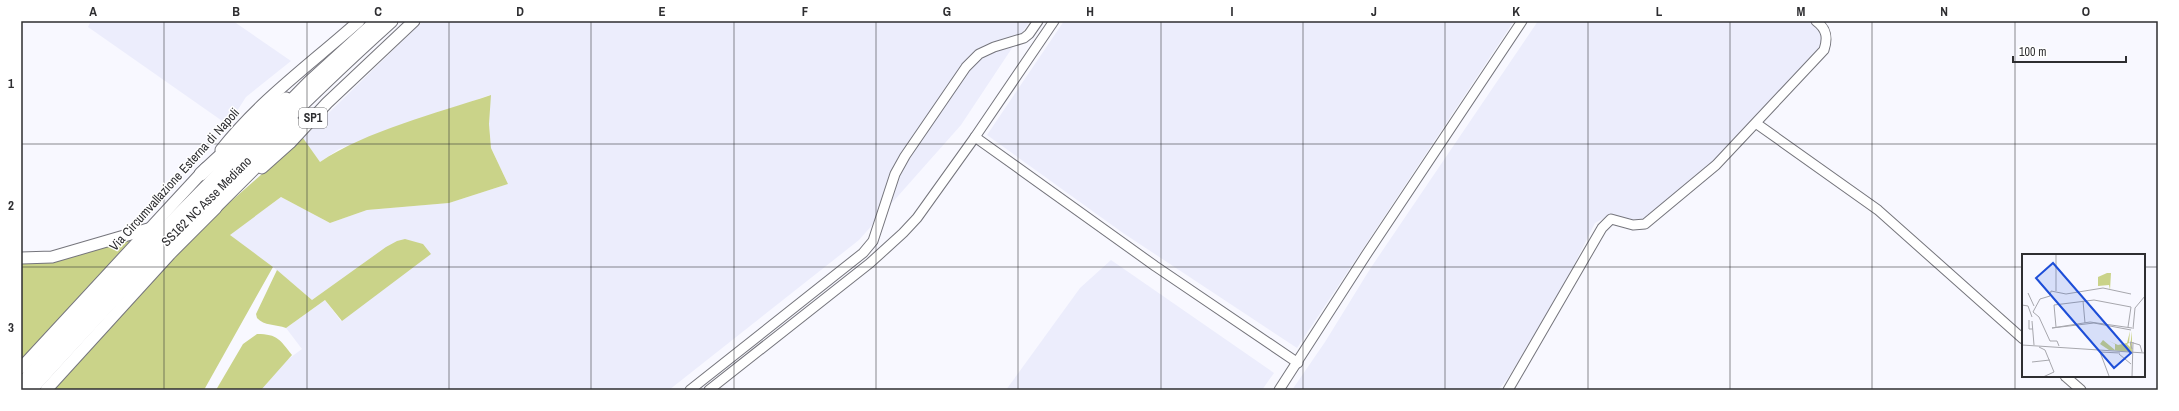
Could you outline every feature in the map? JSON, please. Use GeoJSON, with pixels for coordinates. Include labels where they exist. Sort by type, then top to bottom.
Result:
{"type":"FeatureCollection","features":[{"type":"Feature","properties":{"kind":"highway","name":"SS162 NC Asse Mediano"},"geometry":{"type":"LineString","coordinates":[[21,385],[143,251],[310,82],[377,21]]}},
{"type":"Feature","properties":{"kind":"highway","name":"SS162 NC Asse Mediano"},"geometry":{"type":"LineString","coordinates":[[30,390],[153,255],[362,47],[391,21]]}},
{"type":"Feature","properties":{"kind":"highway"},"geometry":{"type":"LineString","coordinates":[[210,212],[270,152],[362,47]]}},
{"type":"Feature","properties":{"kind":"highway"},"geometry":{"type":"LineString","coordinates":[[201,174],[269,111],[310,82]]}},
{"type":"Feature","properties":{"kind":"main road","name":"Via Circumvallazione Esterna di Napoli"},"geometry":{"type":"LineString","coordinates":[[21,368],[201,174],[238,128],[263,104],[359,21]]}},
{"type":"Feature","properties":{"kind":"main road","name":"SP1"},"geometry":{"type":"LineString","coordinates":[[46,390],[210,212],[290,143],[327,103],[414,21]]}},
{"type":"Feature","properties":{"kind":"main road"},"geometry":{"type":"LineString","coordinates":[[21,258],[52,257],[150,229]]}},
{"type":"Feature","properties":{"kind":"street"},"geometry":{"type":"LineString","coordinates":[[690,390],[863,253],[873,241],[895,174],[905,156],[966,67],[979,54],[994,47],[1024,38],[1030,34],[1038,21]]}},
{"type":"Feature","properties":{"kind":"street"},"geometry":{"type":"LineString","coordinates":[[709,390],[886,250],[917,218],[975,137],[1054,21]]}},
{"type":"Feature","properties":{"kind":"street"},"geometry":{"type":"LineString","coordinates":[[1279,390],[1298,363],[1366,255],[1522,21]]}},
{"type":"Feature","properties":{"kind":"street"},"geometry":{"type":"LineString","coordinates":[[1508,390],[1606,223],[1611,219],[1633,225],[1645,224],[1716,165],[1757,124],[1824,50],[1826,34],[1823,28],[1816,21]]}},
{"type":"Feature","properties":{"kind":"street"},"geometry":{"type":"LineString","coordinates":[[1757,124],[1878,210],[2022,338]]}},
{"type":"Feature","properties":{"kind":"street"},"geometry":{"type":"LineString","coordinates":[[975,137],[1155,266],[1298,363]]}},
{"type":"Feature","properties":{"kind":"street"},"geometry":{"type":"LineString","coordinates":[[2066,377],[2081,390]]}},
{"type":"Feature","properties":{"kind":"shaded area"},"geometry":{"type":"Polygon","coordinates":[[[91,21],[233,21],[291,61],[246,97],[228,125],[88,27],[91,21]]]}},
{"type":"Feature","properties":{"kind":"shaded area"},"geometry":{"type":"Polygon","coordinates":[[[423,21],[1030,21],[961,125],[859,240],[669,390],[261,390],[287,360],[302,349],[286,328],[325,300],[341,321],[397,241],[312,300],[273,267],[229,235],[281,197],[330,223],[367,210],[449,203],[508,184],[491,148],[489,124],[490,95],[339,149],[320,162],[295,149],[303,138],[423,21]]]}},
{"type":"Feature","properties":{"kind":"shaded area"},"geometry":{"type":"Polygon","coordinates":[[[1064,21],[1514,21],[1297,348],[1123,233],[987,135],[1064,21]]]}},
{"type":"Feature","properties":{"kind":"shaded area"},"geometry":{"type":"Polygon","coordinates":[[[1538,21],[1810,21],[1820,28],[1824,39],[1821,50],[1728,150],[1646,220],[1637,222],[1612,214],[1595,223],[1563,287],[1508,378],[1498,390],[1292,390],[1325,342],[1370,269],[1538,21]]]}},
{"type":"Feature","properties":{"kind":"shaded area"},"geometry":{"type":"Polygon","coordinates":[[[1111,260],[1274,373],[1262,390],[1006,390],[1080,288],[1111,260]]]}},
{"type":"Feature","properties":{"kind":"green space"},"geometry":{"type":"Polygon","coordinates":[[[491,95],[489,124],[491,148],[508,184],[449,203],[367,210],[330,223],[281,197],[230,235],[273,267],[204,390],[52,390],[204,225],[303,138],[320,162],[338,151],[380,132],[491,95]]]}},
{"type":"Feature","properties":{"kind":"green space"},"geometry":{"type":"Polygon","coordinates":[[[405,239],[423,244],[431,254],[342,321],[325,300],[286,328],[267,324],[257,318],[256,314],[277,270],[312,300],[386,247],[397,241],[405,239]]]}},
{"type":"Feature","properties":{"kind":"green space"},"geometry":{"type":"Polygon","coordinates":[[[130,240],[21,361],[21,262],[63,258],[130,240]]]}},
{"type":"Feature","properties":{"kind":"green space"},"geometry":{"type":"Polygon","coordinates":[[[257,334],[270,335],[278,339],[292,355],[261,390],[216,390],[243,344],[257,334]]]}}]}
